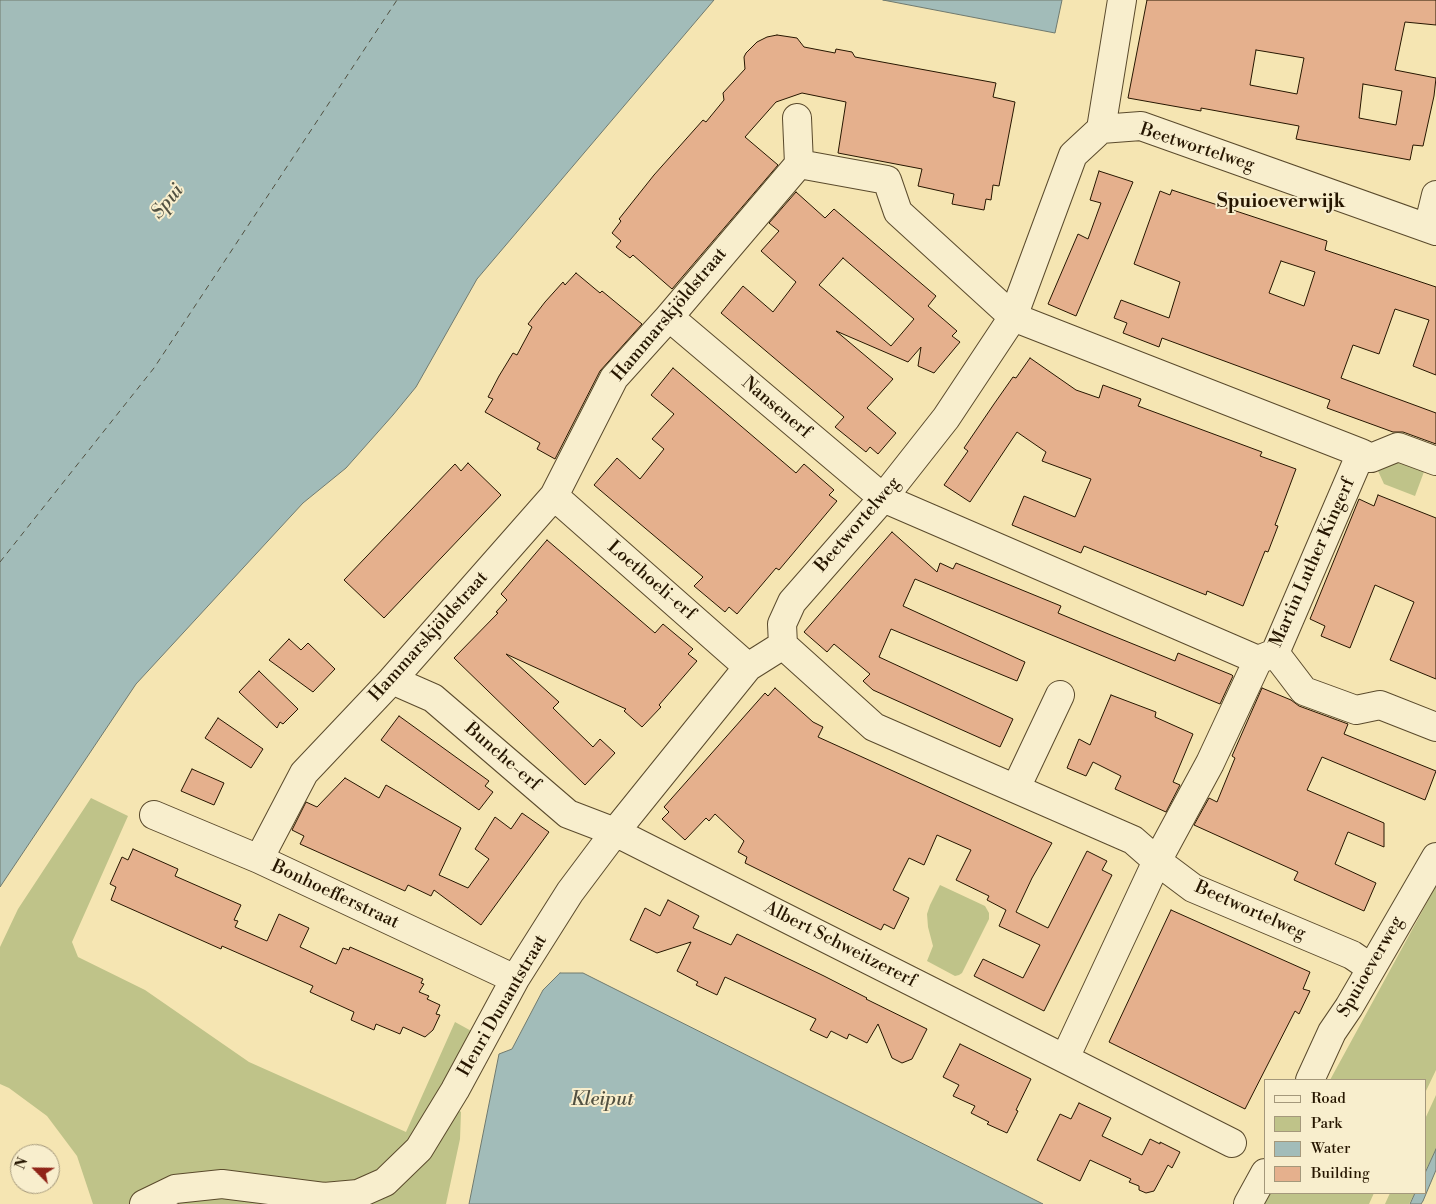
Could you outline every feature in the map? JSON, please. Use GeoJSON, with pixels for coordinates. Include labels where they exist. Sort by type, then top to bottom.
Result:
{"type":"FeatureCollection","features":[{"type":"Feature","properties":{"kind":"street"},"geometry":{"type":"LineString","coordinates":[[1101,129],[1122,0]]}},
{"type":"Feature","properties":{"kind":"street"},"geometry":{"type":"LineString","coordinates":[[797,118],[799,164],[887,180],[898,212],[1012,317],[1371,458],[1398,446],[1436,461]]}},
{"type":"Feature","properties":{"kind":"street","name":"Beetwortelweg"},"geometry":{"type":"LineString","coordinates":[[1370,968],[1352,955],[1193,888],[1157,862],[1133,840],[874,727],[783,645],[782,624],[792,602],[883,498],[946,418],[1012,317],[1073,155],[1101,129],[1141,126],[1432,229]]}},
{"type":"Feature","properties":{"kind":"street","name":"Hammarskjöldstraat"},"geometry":{"type":"LineString","coordinates":[[259,859],[304,773],[392,680],[554,496],[614,378],[669,317],[799,164]]}},
{"type":"Feature","properties":{"kind":"street"},"geometry":{"type":"LineString","coordinates":[[1432,229],[1436,195]]}},
{"type":"Feature","properties":{"kind":"street","name":"Nansenerf"},"geometry":{"type":"LineString","coordinates":[[669,317],[883,498]]}},
{"type":"Feature","properties":{"kind":"street","name":"Martin Luther Kingerf"},"geometry":{"type":"LineString","coordinates":[[883,498],[1267,657],[1361,454]]}},
{"type":"Feature","properties":{"kind":"street","name":"Loethoeli-erf"},"geometry":{"type":"LineString","coordinates":[[554,496],[748,667]]}},
{"type":"Feature","properties":{"kind":"street","name":"Henri Dunantstraat"},"geometry":{"type":"LineString","coordinates":[[144,1204],[175,1189],[222,1184],[324,1197],[358,1194],[385,1182],[419,1149],[455,1090],[515,979],[570,892],[614,832],[748,667],[783,645]]}},
{"type":"Feature","properties":{"kind":"street"},"geometry":{"type":"LineString","coordinates":[[1065,1058],[1157,862],[1267,657],[1304,691],[1356,710],[1380,704],[1436,727]]}},
{"type":"Feature","properties":{"kind":"street","name":"Bunche-erf"},"geometry":{"type":"LineString","coordinates":[[392,680],[433,698],[568,814],[614,832]]}},
{"type":"Feature","properties":{"kind":"street"},"geometry":{"type":"LineString","coordinates":[[1016,788],[1060,695]]}},
{"type":"Feature","properties":{"kind":"street","name":"Bonhoefferstraat"},"geometry":{"type":"LineString","coordinates":[[154,815],[259,859],[515,979]]}},
{"type":"Feature","properties":{"kind":"street","name":"Albert Schweitzererf"},"geometry":{"type":"LineString","coordinates":[[614,832],[1232,1143]]}},
{"type":"Feature","properties":{"kind":"street","name":"Spuioeverweg"},"geometry":{"type":"LineString","coordinates":[[1310,1079],[1332,1032],[1353,1000],[1436,857]]}},
{"type":"Feature","properties":{"kind":"street"},"geometry":{"type":"LineString","coordinates":[[1248,1204],[1264,1175]]}},
{"type":"Feature","properties":{"kind":"green space"},"geometry":{"type":"Polygon","coordinates":[[[1428,461],[1415,496],[1384,484],[1374,462],[1428,461]]]}},
{"type":"Feature","properties":{"kind":"green space"},"geometry":{"type":"Polygon","coordinates":[[[91,798],[128,816],[72,942],[78,957],[145,990],[249,1062],[406,1132],[455,1022],[475,1033],[431,1121],[375,1180],[132,1204],[93,1204],[77,1156],[47,1116],[9,1088],[0,1084],[0,947],[18,909],[91,798]]]}},
{"type":"Feature","properties":{"kind":"green space"},"geometry":{"type":"Polygon","coordinates":[[[940,885],[985,906],[989,913],[989,919],[962,973],[955,976],[927,961],[933,946],[927,914],[940,885]]]}},
{"type":"Feature","properties":{"kind":"green space"},"geometry":{"type":"Polygon","coordinates":[[[1436,886],[1436,1070],[1426,1091],[1426,1079],[1331,1079],[1436,886]]]}},
{"type":"Feature","properties":{"kind":"green space"},"geometry":{"type":"Polygon","coordinates":[[[1436,1095],[1436,1149],[1426,1170],[1426,1117],[1436,1095]]]}},
{"type":"Feature","properties":{"kind":"green space"},"geometry":{"type":"Polygon","coordinates":[[[457,1109],[461,1112],[460,1139],[446,1204],[159,1204],[199,1192],[355,1202],[457,1109]]]}},
{"type":"Feature","properties":{"kind":"green space"},"geometry":{"type":"Polygon","coordinates":[[[1268,1194],[1374,1194],[1369,1204],[1263,1204],[1268,1194]]]}},
{"type":"Feature","properties":{"kind":"green space"},"geometry":{"type":"Polygon","coordinates":[[[1390,1194],[1414,1194],[1409,1204],[1385,1204],[1390,1194]]]}},
{"type":"Feature","properties":{"kind":"water","name":"Spui"},"geometry":{"type":"Polygon","coordinates":[[[0,0],[714,0],[477,279],[416,387],[393,415],[346,468],[303,503],[136,684],[0,887],[0,0]]]}},
{"type":"Feature","properties":{"kind":"water"},"geometry":{"type":"Polygon","coordinates":[[[883,0],[1062,0],[1055,33],[883,0]]]}},
{"type":"Feature","properties":{"kind":"water","name":"Kleiput"},"geometry":{"type":"Polygon","coordinates":[[[560,973],[583,973],[1043,1204],[469,1204],[499,1054],[512,1049],[543,990],[560,973]]]}},
{"type":"Feature","properties":{"kind":"water"},"geometry":{"type":"Polygon","coordinates":[[[1436,1149],[1436,1170],[1426,1194],[1426,1171],[1436,1149]]]}},
{"type":"Feature","properties":{"kind":"water"},"geometry":{"type":"Polygon","coordinates":[[[1415,1194],[1426,1194],[1421,1204],[1410,1204],[1415,1194]]]}},
{"type":"Feature","properties":{"kind":"building"},"geometry":{"type":"Polygon","coordinates":[[[1147,0],[1436,0],[1436,25],[1405,22],[1395,70],[1436,78],[1423,146],[1413,145],[1410,160],[1296,139],[1299,126],[1201,108],[1201,111],[1128,98],[1147,0]],[[1256,50],[1250,85],[1297,94],[1304,58],[1256,50]],[[1363,84],[1359,118],[1396,125],[1402,91],[1363,84]]]}},
{"type":"Feature","properties":{"kind":"building"},"geometry":{"type":"Polygon","coordinates":[[[777,35],[797,38],[804,47],[835,53],[836,49],[852,52],[855,57],[996,83],[993,97],[1015,102],[999,186],[993,185],[991,200],[986,199],[984,210],[952,204],[954,194],[918,186],[922,169],[838,153],[846,102],[802,93],[776,102],[745,137],[778,165],[672,289],[633,255],[630,258],[616,247],[621,241],[612,233],[621,221],[619,219],[654,175],[703,120],[706,122],[724,100],[723,93],[745,69],[744,57],[746,53],[757,42],[777,35]]]}},
{"type":"Feature","properties":{"kind":"building"},"geometry":{"type":"Polygon","coordinates":[[[1099,171],[1133,182],[1076,316],[1048,304],[1078,234],[1088,239],[1101,203],[1090,200],[1099,171]]]}},
{"type":"Feature","properties":{"kind":"building"},"geometry":{"type":"Polygon","coordinates":[[[1172,190],[1327,241],[1325,250],[1436,287],[1436,375],[1413,366],[1429,320],[1395,309],[1379,354],[1353,345],[1341,378],[1436,413],[1436,444],[1403,432],[1393,432],[1327,408],[1330,400],[1162,338],[1159,347],[1123,333],[1127,323],[1114,318],[1121,300],[1169,318],[1180,282],[1134,264],[1160,191],[1170,195],[1172,190]],[[1281,261],[1269,293],[1304,306],[1315,272],[1281,261]]]}},
{"type":"Feature","properties":{"kind":"building"},"geometry":{"type":"Polygon","coordinates":[[[796,192],[825,218],[834,209],[936,296],[928,306],[957,331],[952,336],[960,342],[934,373],[918,366],[921,347],[908,362],[836,331],[893,379],[867,408],[896,433],[878,454],[870,447],[866,452],[835,427],[844,417],[721,313],[743,286],[773,312],[796,282],[761,251],[779,231],[769,223],[796,192]],[[843,258],[819,285],[891,346],[914,319],[843,258]]]}},
{"type":"Feature","properties":{"kind":"building"},"geometry":{"type":"Polygon","coordinates":[[[576,273],[600,293],[602,291],[642,324],[600,371],[555,459],[537,449],[540,443],[485,412],[493,399],[488,397],[499,376],[513,353],[517,355],[532,327],[528,324],[563,282],[565,285],[576,273]]]}},
{"type":"Feature","properties":{"kind":"building"},"geometry":{"type":"Polygon","coordinates":[[[1030,358],[1076,390],[1099,398],[1103,385],[1141,399],[1138,406],[1262,452],[1260,456],[1296,469],[1275,525],[1278,526],[1268,552],[1265,551],[1243,606],[1207,591],[1206,595],[1084,546],[1081,553],[1012,525],[1024,496],[1075,517],[1091,479],[1042,461],[1046,452],[1017,432],[970,502],[944,485],[968,451],[964,448],[1013,377],[1016,378],[1030,358]]]}},
{"type":"Feature","properties":{"kind":"building"},"geometry":{"type":"Polygon","coordinates":[[[673,368],[796,473],[804,464],[834,490],[829,495],[837,501],[779,570],[776,568],[737,614],[729,607],[725,612],[694,586],[703,577],[594,485],[617,458],[640,479],[664,449],[652,439],[674,414],[651,395],[673,368]]]}},
{"type":"Feature","properties":{"kind":"building"},"geometry":{"type":"Polygon","coordinates":[[[468,463],[501,495],[384,618],[344,580],[455,464],[461,471],[468,463]]]}},
{"type":"Feature","properties":{"kind":"building"},"geometry":{"type":"Polygon","coordinates":[[[1378,495],[1436,518],[1436,679],[1390,660],[1414,602],[1375,585],[1350,648],[1321,636],[1325,626],[1310,619],[1359,499],[1374,506],[1378,495]]]}},
{"type":"Feature","properties":{"kind":"building"},"geometry":{"type":"Polygon","coordinates":[[[892,532],[937,572],[940,563],[953,569],[956,563],[1061,606],[1058,613],[1175,661],[1178,653],[1232,675],[1220,704],[915,579],[903,606],[1025,662],[1017,681],[891,629],[879,657],[1013,719],[1000,747],[873,690],[863,681],[870,674],[834,644],[827,652],[804,632],[892,532]]]}},
{"type":"Feature","properties":{"kind":"building"},"geometry":{"type":"Polygon","coordinates":[[[547,540],[655,633],[663,624],[693,649],[688,654],[697,661],[659,705],[661,707],[642,727],[624,711],[626,709],[506,654],[559,702],[553,708],[593,747],[600,739],[615,753],[585,785],[454,658],[498,613],[496,612],[507,600],[501,594],[547,540]]]}},
{"type":"Feature","properties":{"kind":"building"},"geometry":{"type":"Polygon","coordinates":[[[289,639],[301,650],[308,643],[335,669],[313,692],[269,660],[289,639]]]}},
{"type":"Feature","properties":{"kind":"building"},"geometry":{"type":"Polygon","coordinates":[[[259,671],[298,709],[283,724],[280,722],[277,728],[239,692],[259,671]]]}},
{"type":"Feature","properties":{"kind":"building"},"geometry":{"type":"Polygon","coordinates":[[[775,688],[813,722],[823,727],[818,737],[1052,843],[1032,878],[1016,912],[1048,928],[1087,851],[1107,861],[1102,870],[1112,875],[1044,1011],[974,976],[983,959],[1023,978],[1040,945],[999,926],[1006,910],[987,900],[989,896],[956,880],[971,850],[937,835],[924,865],[909,858],[893,890],[909,898],[894,929],[884,924],[881,930],[745,863],[747,857],[738,852],[744,841],[715,814],[709,821],[706,818],[685,840],[662,819],[669,812],[664,807],[765,693],[768,696],[775,688]]]}},
{"type":"Feature","properties":{"kind":"building"},"geometry":{"type":"Polygon","coordinates":[[[1262,688],[1291,700],[1299,706],[1348,724],[1344,734],[1436,771],[1425,800],[1322,757],[1307,790],[1384,823],[1384,847],[1348,832],[1335,864],[1376,883],[1364,911],[1294,880],[1298,872],[1194,825],[1209,798],[1217,802],[1235,758],[1232,756],[1262,688]]]}},
{"type":"Feature","properties":{"kind":"building"},"geometry":{"type":"Polygon","coordinates":[[[1111,695],[1156,712],[1155,717],[1193,734],[1173,782],[1180,785],[1166,812],[1115,789],[1121,776],[1093,762],[1086,776],[1067,768],[1079,739],[1090,745],[1111,695]]]}},
{"type":"Feature","properties":{"kind":"building"},"geometry":{"type":"Polygon","coordinates":[[[399,716],[489,781],[485,786],[493,792],[479,810],[381,740],[399,716]]]}},
{"type":"Feature","properties":{"kind":"building"},"geometry":{"type":"Polygon","coordinates":[[[218,718],[263,749],[251,768],[205,738],[218,718]]]}},
{"type":"Feature","properties":{"kind":"building"},"geometry":{"type":"Polygon","coordinates":[[[192,769],[224,783],[214,805],[181,791],[192,769]]]}},
{"type":"Feature","properties":{"kind":"building"},"geometry":{"type":"Polygon","coordinates":[[[345,778],[379,798],[386,785],[461,828],[439,875],[468,888],[489,859],[475,849],[495,817],[511,829],[522,813],[549,832],[481,925],[434,890],[431,896],[408,885],[405,891],[300,844],[304,836],[292,830],[306,802],[317,807],[345,778]]]}},
{"type":"Feature","properties":{"kind":"building"},"geometry":{"type":"Polygon","coordinates":[[[133,849],[178,869],[175,876],[241,905],[234,920],[238,921],[235,927],[267,941],[279,914],[309,928],[300,947],[336,964],[343,948],[349,950],[350,947],[423,979],[421,983],[424,984],[419,992],[429,996],[427,999],[440,1005],[436,1014],[440,1015],[433,1030],[425,1037],[403,1027],[400,1034],[376,1024],[374,1030],[351,1020],[354,1012],[310,992],[313,986],[222,946],[221,949],[111,900],[116,887],[110,884],[122,857],[128,860],[133,849]]]}},
{"type":"Feature","properties":{"kind":"building"},"geometry":{"type":"Polygon","coordinates":[[[668,900],[699,916],[693,928],[731,945],[737,934],[927,1029],[912,1059],[902,1063],[892,1058],[878,1024],[867,1043],[849,1034],[847,1039],[831,1031],[827,1038],[810,1030],[816,1019],[725,977],[717,995],[696,985],[698,982],[677,971],[691,942],[657,953],[630,940],[645,908],[660,916],[668,900]]]}},
{"type":"Feature","properties":{"kind":"building"},"geometry":{"type":"Polygon","coordinates":[[[1171,910],[1310,972],[1303,989],[1310,991],[1299,1014],[1295,1011],[1245,1109],[1109,1042],[1171,910]]]}},
{"type":"Feature","properties":{"kind":"building"},"geometry":{"type":"Polygon","coordinates":[[[960,1044],[1031,1079],[1007,1133],[987,1124],[989,1122],[971,1113],[975,1106],[953,1096],[959,1085],[943,1077],[960,1044]]]}},
{"type":"Feature","properties":{"kind":"building"},"geometry":{"type":"Polygon","coordinates":[[[1079,1103],[1111,1118],[1102,1136],[1142,1155],[1150,1139],[1180,1152],[1172,1168],[1168,1165],[1154,1191],[1146,1193],[1139,1190],[1139,1186],[1129,1182],[1131,1179],[1090,1160],[1080,1181],[1037,1160],[1060,1114],[1071,1119],[1079,1103]]]}},
{"type":"Feature","properties":{"kind":"ferry route"},"geometry":{"type":"LineString","coordinates":[[0,562],[154,368],[397,0]]}},
{"type":"Feature","properties":{"kind":"district","name":"Spuioeverwijk"},"geometry":{"type":"Point","coordinates":[1281,202]}}]}
